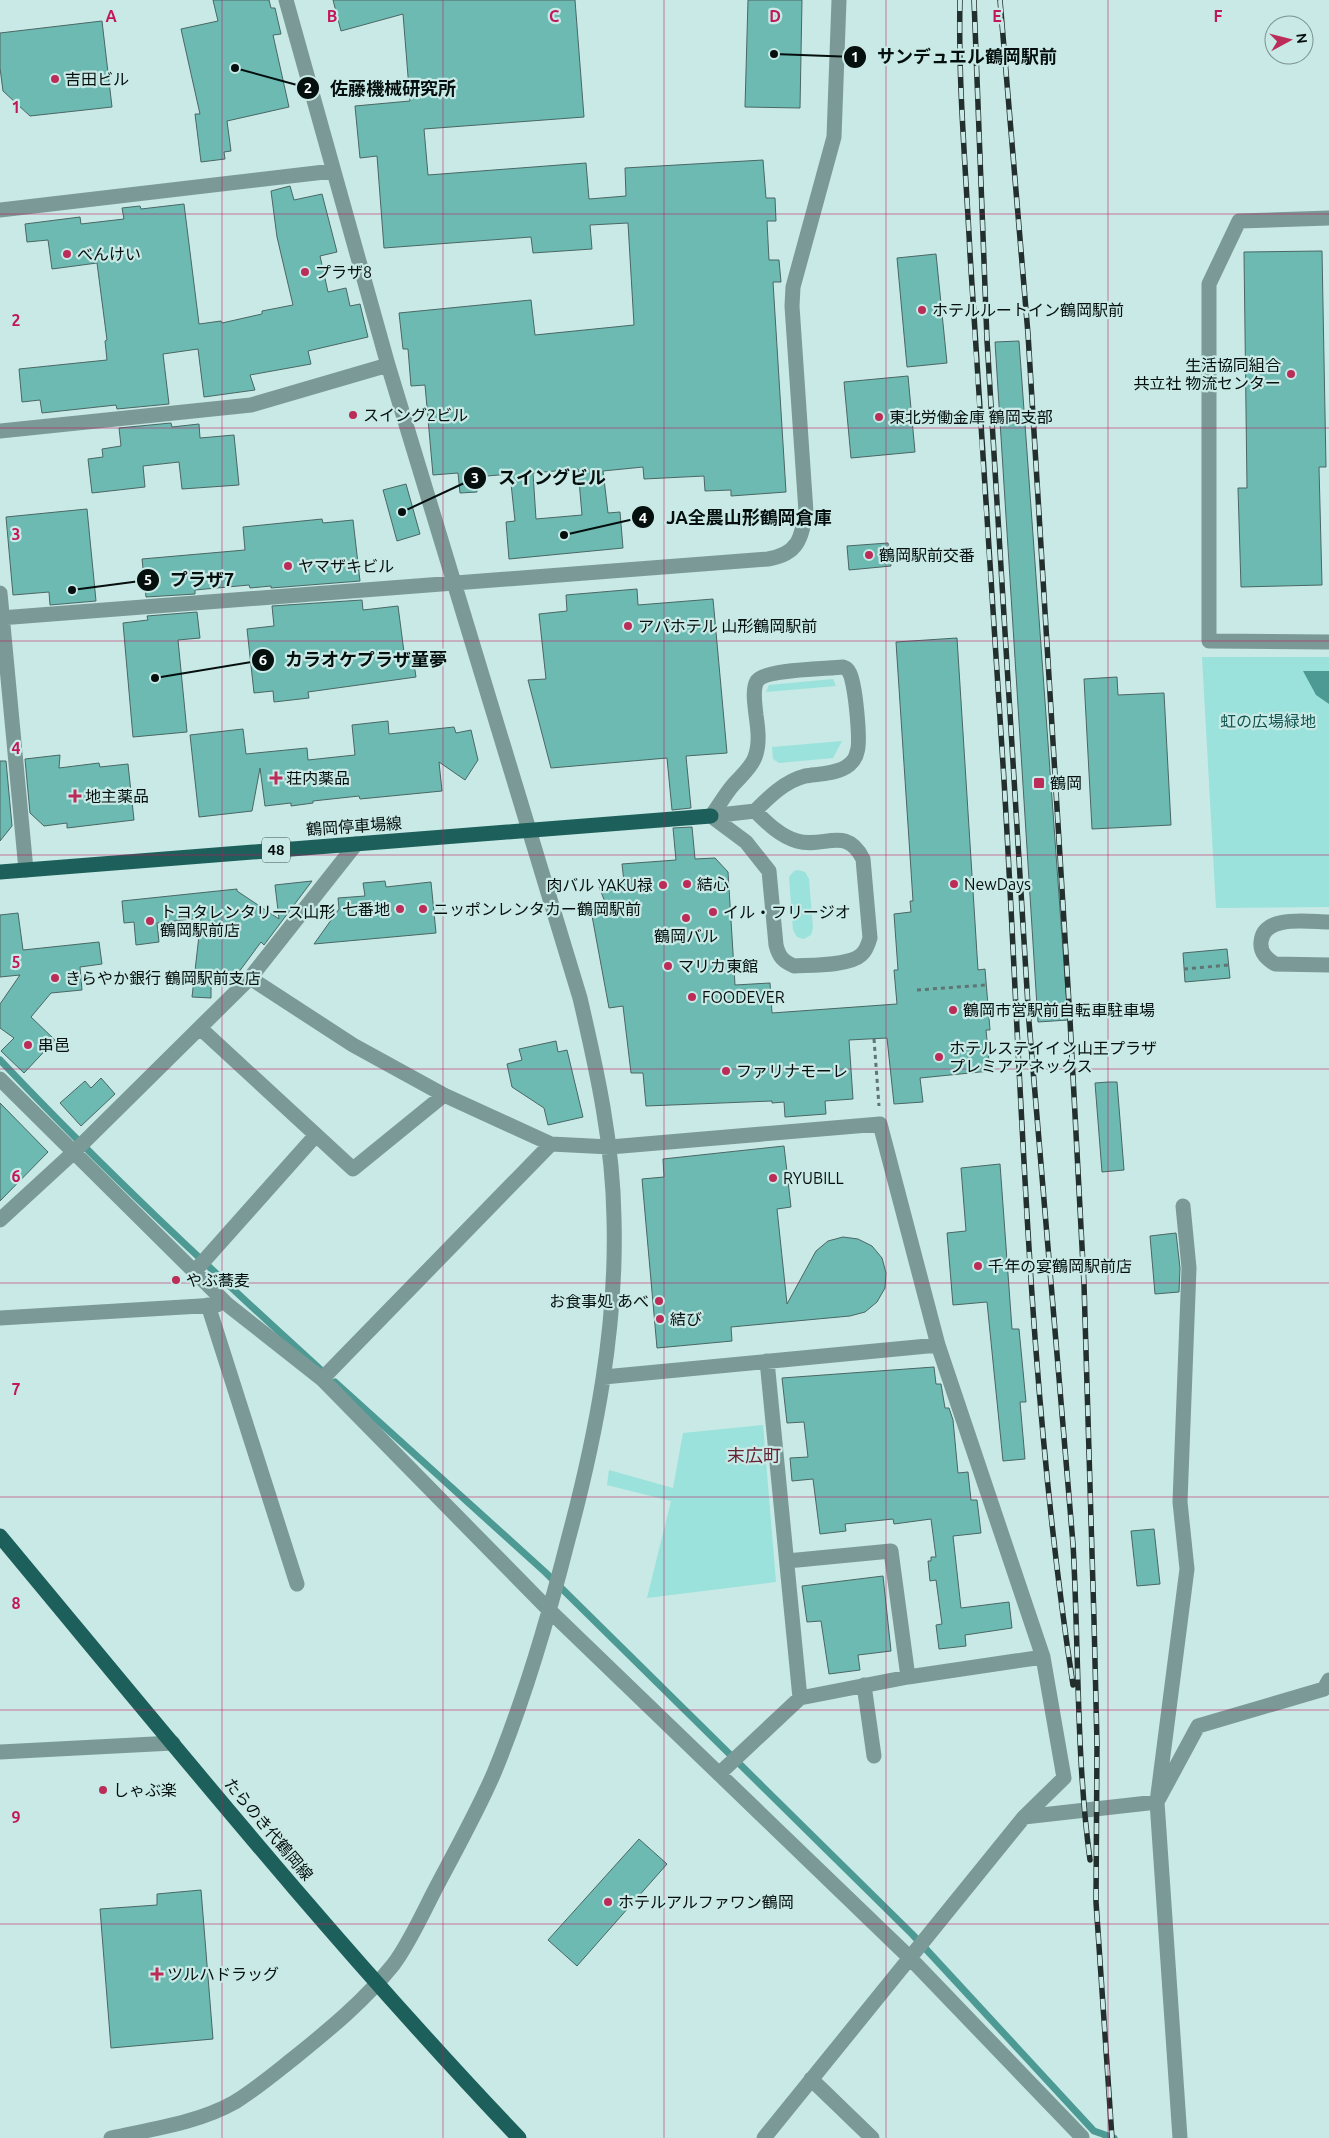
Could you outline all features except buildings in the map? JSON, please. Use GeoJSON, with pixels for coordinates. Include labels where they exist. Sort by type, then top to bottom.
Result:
{"type":"FeatureCollection","features":[{"type":"Feature","properties":{"kind":"main road","name":"鶴岡停車場線"},"geometry":{"type":"LineString","coordinates":[[0,872],[711,816]]}},
{"type":"Feature","properties":{"kind":"main road","name":"たらのき代鶴岡線"},"geometry":{"type":"LineString","coordinates":[[0,1536],[172,1743],[377,1984],[519,2138]]}},
{"type":"Feature","properties":{"kind":"street"},"geometry":{"type":"LineString","coordinates":[[111,2138],[188,2121],[232,2104],[261,2085],[344,2018],[396,1961],[465,1834],[494,1773],[550,1611],[589,1464],[604,1377],[614,1247],[613,1188],[610,1147],[600,1085],[580,998],[527,830],[388,365],[332,171],[286,0]]}},
{"type":"Feature","properties":{"kind":"street"},"geometry":{"type":"LineString","coordinates":[[1,618],[768,559],[786,555],[795,546],[802,532],[806,512],[792,306],[793,287],[834,137],[840,0]]}},
{"type":"Feature","properties":{"kind":"street"},"geometry":{"type":"LineString","coordinates":[[0,210],[332,171]]}},
{"type":"Feature","properties":{"kind":"street"},"geometry":{"type":"LineString","coordinates":[[1329,218],[1239,221],[1209,284],[1209,641],[1329,642]]}},
{"type":"Feature","properties":{"kind":"street"},"geometry":{"type":"LineString","coordinates":[[0,431],[251,405],[388,365]]}},
{"type":"Feature","properties":{"kind":"street"},"geometry":{"type":"LineString","coordinates":[[0,593],[26,870]]}},
{"type":"Feature","properties":{"kind":"street"},"geometry":{"type":"LineString","coordinates":[[843,667],[847,669],[854,686],[859,741],[858,751],[854,760],[846,767],[837,771],[802,777],[784,785],[755,811],[711,816],[733,786],[748,770],[756,757],[759,738],[754,699],[759,679],[764,675],[779,673],[843,667]]}},
{"type":"Feature","properties":{"kind":"street"},"geometry":{"type":"LineString","coordinates":[[711,816],[746,842],[769,872],[776,945],[779,956],[794,966],[852,961],[861,956],[867,948],[870,938],[864,859],[859,850],[851,843],[842,839],[797,841],[771,826],[755,811]]}},
{"type":"Feature","properties":{"kind":"street"},"geometry":{"type":"LineString","coordinates":[[0,1220],[74,1152],[250,978],[356,844]]}},
{"type":"Feature","properties":{"kind":"street"},"geometry":{"type":"LineString","coordinates":[[1329,922],[1281,922],[1273,924],[1262,936],[1261,945],[1263,953],[1268,960],[1275,964],[1329,965]]}},
{"type":"Feature","properties":{"kind":"street"},"geometry":{"type":"LineString","coordinates":[[250,978],[353,1045],[444,1096],[550,1144],[610,1147],[880,1124],[938,1345],[1043,1657],[1064,1778],[1024,1816],[891,1983],[811,2079],[767,2137]]}},
{"type":"Feature","properties":{"kind":"street"},"geometry":{"type":"LineString","coordinates":[[200,1028],[353,1169],[444,1096]]}},
{"type":"Feature","properties":{"kind":"street"},"geometry":{"type":"LineString","coordinates":[[0,1079],[228,1305],[322,1379],[550,1611],[910,1957],[1082,2137]]}},
{"type":"Feature","properties":{"kind":"street"},"geometry":{"type":"LineString","coordinates":[[194,1272],[316,1135]]}},
{"type":"Feature","properties":{"kind":"street"},"geometry":{"type":"LineString","coordinates":[[322,1379],[550,1144]]}},
{"type":"Feature","properties":{"kind":"street"},"geometry":{"type":"LineString","coordinates":[[1180,2138],[1157,1802],[1186,1568],[1180,1502],[1189,1268],[1182,1206]]}},
{"type":"Feature","properties":{"kind":"street"},"geometry":{"type":"LineString","coordinates":[[0,1318],[228,1305]]}},
{"type":"Feature","properties":{"kind":"street"},"geometry":{"type":"LineString","coordinates":[[208,1306],[297,1584]]}},
{"type":"Feature","properties":{"kind":"street"},"geometry":{"type":"LineString","coordinates":[[604,1377],[938,1345]]}},
{"type":"Feature","properties":{"kind":"street"},"geometry":{"type":"LineString","coordinates":[[767,1361],[800,1698]]}},
{"type":"Feature","properties":{"kind":"street"},"geometry":{"type":"LineString","coordinates":[[787,1561],[891,1551],[908,1677]]}},
{"type":"Feature","properties":{"kind":"street"},"geometry":{"type":"LineString","coordinates":[[719,1774],[800,1698],[908,1677],[1043,1657]]}},
{"type":"Feature","properties":{"kind":"street"},"geometry":{"type":"LineString","coordinates":[[1157,1802],[1198,1726],[1324,1689],[1329,1680]]}},
{"type":"Feature","properties":{"kind":"street"},"geometry":{"type":"LineString","coordinates":[[864,1685],[874,1756]]}},
{"type":"Feature","properties":{"kind":"street"},"geometry":{"type":"LineString","coordinates":[[0,1752],[172,1743]]}},
{"type":"Feature","properties":{"kind":"street"},"geometry":{"type":"LineString","coordinates":[[1024,1816],[1157,1802]]}},
{"type":"Feature","properties":{"kind":"street"},"geometry":{"type":"LineString","coordinates":[[811,2079],[872,2138]]}},
{"type":"Feature","properties":{"kind":"path"},"geometry":{"type":"LineString","coordinates":[[1184,969],[1229,965]]}},
{"type":"Feature","properties":{"kind":"path"},"geometry":{"type":"LineString","coordinates":[[917,990],[986,985]]}},
{"type":"Feature","properties":{"kind":"path"},"geometry":{"type":"LineString","coordinates":[[874,1039],[880,1124]]}},
{"type":"Feature","properties":{"kind":"green space","name":"虹の広場緑地"},"geometry":{"type":"Polygon","coordinates":[[[1202,657],[1329,657],[1329,907],[1216,908],[1202,657]]]}},
{"type":"Feature","properties":{"kind":"green space"},"geometry":{"type":"Polygon","coordinates":[[[833,679],[836,686],[766,692],[769,685],[833,679]]]}},
{"type":"Feature","properties":{"kind":"green space"},"geometry":{"type":"Polygon","coordinates":[[[842,741],[833,758],[779,763],[773,759],[772,747],[842,741]]]}},
{"type":"Feature","properties":{"kind":"green space"},"geometry":{"type":"Polygon","coordinates":[[[794,871],[805,872],[809,879],[813,928],[811,935],[804,939],[797,937],[793,930],[789,877],[794,871]]]}},
{"type":"Feature","properties":{"kind":"green space"},"geometry":{"type":"Polygon","coordinates":[[[763,1425],[776,1582],[647,1598],[671,1501],[607,1485],[609,1470],[673,1488],[683,1433],[763,1425]]]}},
{"type":"Feature","properties":{"kind":"shaded area"},"geometry":{"type":"Polygon","coordinates":[[[1303,671],[1329,671],[1329,704],[1316,695],[1303,671]]]}},
{"type":"Feature","properties":{"kind":"waterway"},"geometry":{"type":"LineString","coordinates":[[0,1060],[157,1218],[320,1369]]}},
{"type":"Feature","properties":{"kind":"waterway"},"geometry":{"type":"LineString","coordinates":[[335,1382],[545,1572],[912,1934],[1094,2131],[1114,2138]]}},
{"type":"Feature","properties":{"kind":"railway"},"geometry":{"type":"LineString","coordinates":[[960,0],[960,64],[963,127],[1004,780],[1028,1234],[1045,1460],[1073,1685]]}},
{"type":"Feature","properties":{"kind":"railway"},"geometry":{"type":"LineString","coordinates":[[974,0],[987,340],[1029,1022],[1073,1544],[1082,1782],[1090,1860]]}},
{"type":"Feature","properties":{"kind":"railway"},"geometry":{"type":"LineString","coordinates":[[1000,0],[1028,334],[1070,1020],[1084,1284],[1097,1744],[1096,1902],[1112,2138]]}},
{"type":"Feature","properties":{"kind":"place","name":"サンデュエル鶴岡駅前"},"geometry":{"type":"Point","coordinates":[774,54]}},
{"type":"Feature","properties":{"kind":"place","name":"佐藤機械研究所"},"geometry":{"type":"Point","coordinates":[235,68]}},
{"type":"Feature","properties":{"kind":"place","name":"吉田ビル"},"geometry":{"type":"Point","coordinates":[55,79]}},
{"type":"Feature","properties":{"kind":"place","name":"べんけい"},"geometry":{"type":"Point","coordinates":[67,254]}},
{"type":"Feature","properties":{"kind":"place","name":"プラザ8"},"geometry":{"type":"Point","coordinates":[305,272]}},
{"type":"Feature","properties":{"kind":"place","name":"ホテルルートイン鶴岡駅前"},"geometry":{"type":"Point","coordinates":[922,310]}},
{"type":"Feature","properties":{"kind":"place","name":"生活協同組合 共立社 物流センター"},"geometry":{"type":"Point","coordinates":[1291,374]}},
{"type":"Feature","properties":{"kind":"place","name":"スイング2ビル"},"geometry":{"type":"Point","coordinates":[353,415]}},
{"type":"Feature","properties":{"kind":"place","name":"東北労働金庫 鶴岡支部"},"geometry":{"type":"Point","coordinates":[879,417]}},
{"type":"Feature","properties":{"kind":"place","name":"スイングビル"},"geometry":{"type":"Point","coordinates":[402,512]}},
{"type":"Feature","properties":{"kind":"place","name":"JA全農山形鶴岡倉庫"},"geometry":{"type":"Point","coordinates":[564,535]}},
{"type":"Feature","properties":{"kind":"place","name":"鶴岡駅前交番"},"geometry":{"type":"Point","coordinates":[869,555]}},
{"type":"Feature","properties":{"kind":"place","name":"ヤマザキビル"},"geometry":{"type":"Point","coordinates":[288,566]}},
{"type":"Feature","properties":{"kind":"place","name":"プラザ7"},"geometry":{"type":"Point","coordinates":[72,590]}},
{"type":"Feature","properties":{"kind":"place","name":"アパホテル 山形鶴岡駅前"},"geometry":{"type":"Point","coordinates":[628,626]}},
{"type":"Feature","properties":{"kind":"place","name":"カラオケプラザ童夢"},"geometry":{"type":"Point","coordinates":[155,678]}},
{"type":"Feature","properties":{"kind":"place","name":"荘内薬品"},"geometry":{"type":"Point","coordinates":[276,778]}},
{"type":"Feature","properties":{"kind":"place","name":"鶴岡"},"geometry":{"type":"Point","coordinates":[1039,783]}},
{"type":"Feature","properties":{"kind":"place","name":"地主薬品"},"geometry":{"type":"Point","coordinates":[75,796]}},
{"type":"Feature","properties":{"kind":"place","name":"結心"},"geometry":{"type":"Point","coordinates":[687,884]}},
{"type":"Feature","properties":{"kind":"place","name":"NewDays"},"geometry":{"type":"Point","coordinates":[954,884]}},
{"type":"Feature","properties":{"kind":"place","name":"肉バル YAKU禄"},"geometry":{"type":"Point","coordinates":[663,885]}},
{"type":"Feature","properties":{"kind":"place","name":"七番地"},"geometry":{"type":"Point","coordinates":[400,909]}},
{"type":"Feature","properties":{"kind":"place","name":"ニッポンレンタカー鶴岡駅前"},"geometry":{"type":"Point","coordinates":[423,909]}},
{"type":"Feature","properties":{"kind":"place","name":"イル・フリージオ"},"geometry":{"type":"Point","coordinates":[713,912]}},
{"type":"Feature","properties":{"kind":"place","name":"鶴岡バル"},"geometry":{"type":"Point","coordinates":[686,918]}},
{"type":"Feature","properties":{"kind":"place","name":"トヨタレンタリース山形 鶴岡駅前店"},"geometry":{"type":"Point","coordinates":[150,921]}},
{"type":"Feature","properties":{"kind":"place","name":"マリカ東館"},"geometry":{"type":"Point","coordinates":[668,966]}},
{"type":"Feature","properties":{"kind":"place","name":"きらやか銀行 鶴岡駅前支店"},"geometry":{"type":"Point","coordinates":[55,978]}},
{"type":"Feature","properties":{"kind":"place","name":"FOODEVER"},"geometry":{"type":"Point","coordinates":[692,997]}},
{"type":"Feature","properties":{"kind":"place","name":"鶴岡市営駅前自転車駐車場"},"geometry":{"type":"Point","coordinates":[953,1010]}},
{"type":"Feature","properties":{"kind":"place","name":"串邑"},"geometry":{"type":"Point","coordinates":[28,1045]}},
{"type":"Feature","properties":{"kind":"place","name":"ホテルステイイン山王プラザ プレミアアネックス"},"geometry":{"type":"Point","coordinates":[939,1057]}},
{"type":"Feature","properties":{"kind":"place","name":"ファリナモーレ"},"geometry":{"type":"Point","coordinates":[726,1071]}},
{"type":"Feature","properties":{"kind":"place","name":"RYUBILL"},"geometry":{"type":"Point","coordinates":[773,1178]}},
{"type":"Feature","properties":{"kind":"place","name":"千年の宴鶴岡駅前店"},"geometry":{"type":"Point","coordinates":[978,1266]}},
{"type":"Feature","properties":{"kind":"place","name":"やぶ蕎麦"},"geometry":{"type":"Point","coordinates":[176,1280]}},
{"type":"Feature","properties":{"kind":"place","name":"お食事処 あべ"},"geometry":{"type":"Point","coordinates":[659,1301]}},
{"type":"Feature","properties":{"kind":"place","name":"結び"},"geometry":{"type":"Point","coordinates":[660,1319]}},
{"type":"Feature","properties":{"kind":"place","name":"しゃぶ楽"},"geometry":{"type":"Point","coordinates":[103,1790]}},
{"type":"Feature","properties":{"kind":"place","name":"ホテルアルファワン鶴岡"},"geometry":{"type":"Point","coordinates":[608,1902]}},
{"type":"Feature","properties":{"kind":"place","name":"ツルハドラッグ"},"geometry":{"type":"Point","coordinates":[157,1974]}},
{"type":"Feature","properties":{"kind":"district","name":"末広町"},"geometry":{"type":"Point","coordinates":[754,1456]}}]}
